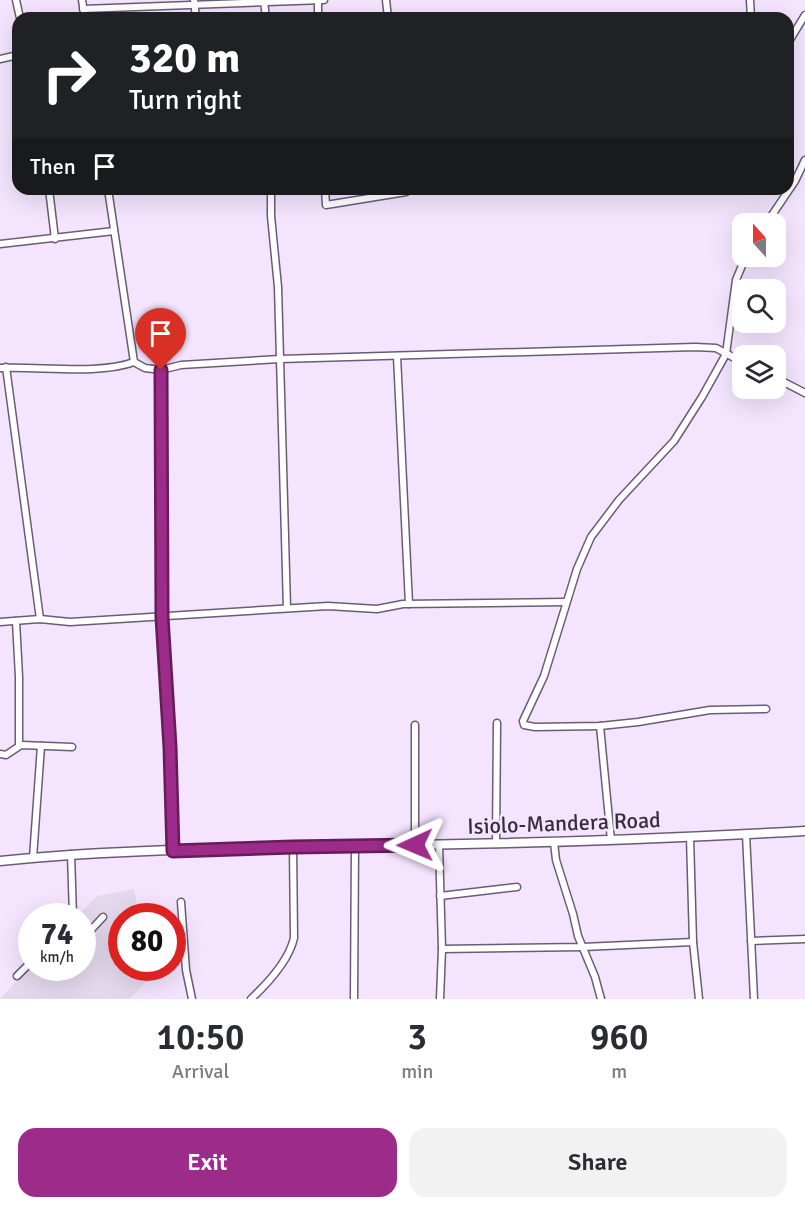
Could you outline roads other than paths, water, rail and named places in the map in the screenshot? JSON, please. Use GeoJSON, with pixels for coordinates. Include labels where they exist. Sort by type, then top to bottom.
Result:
{"type":"FeatureCollection","features":[{"type":"Feature","properties":{"kind":"highway","name":"Isiolo-Mandera Road"},"geometry":{"type":"LineString","coordinates":[[0,861],[71,854],[496,844],[805,831]]}},
{"type":"Feature","properties":{"kind":"street"},"geometry":{"type":"LineString","coordinates":[[82,0],[84,12]]}},
{"type":"Feature","properties":{"kind":"street"},"geometry":{"type":"LineString","coordinates":[[83,9],[139,4],[324,0]]}},
{"type":"Feature","properties":{"kind":"street"},"geometry":{"type":"LineString","coordinates":[[794,32],[805,15]]}},
{"type":"Feature","properties":{"kind":"street"},"geometry":{"type":"LineString","coordinates":[[794,182],[805,160]]}},
{"type":"Feature","properties":{"kind":"street"},"geometry":{"type":"LineString","coordinates":[[50,195],[55,239]]}},
{"type":"Feature","properties":{"kind":"street"},"geometry":{"type":"LineString","coordinates":[[109,195],[134,362]]}},
{"type":"Feature","properties":{"kind":"street"},"geometry":{"type":"LineString","coordinates":[[271,195],[278,288],[287,608]]}},
{"type":"Feature","properties":{"kind":"street"},"geometry":{"type":"LineString","coordinates":[[325,195],[326,205],[388,195]]}},
{"type":"Feature","properties":{"kind":"street"},"geometry":{"type":"LineString","coordinates":[[773,213],[786,195]]}},
{"type":"Feature","properties":{"kind":"street"},"geometry":{"type":"LineString","coordinates":[[0,244],[114,231]]}},
{"type":"Feature","properties":{"kind":"street"},"geometry":{"type":"LineString","coordinates":[[741,267],[736,280],[726,354],[674,441],[615,504],[591,537],[582,554],[544,676],[523,723],[535,727],[600,726],[710,710],[766,709]]}},
{"type":"Feature","properties":{"kind":"street"},"geometry":{"type":"LineString","coordinates":[[40,619],[3,367],[96,368],[121,366],[134,362],[145,368],[161,370],[181,365],[280,359],[695,347],[716,348],[732,357]]}},
{"type":"Feature","properties":{"kind":"street"},"geometry":{"type":"LineString","coordinates":[[397,356],[409,604]]}},
{"type":"Feature","properties":{"kind":"street"},"geometry":{"type":"LineString","coordinates":[[161,370],[162,617],[170,747],[173,851]]}},
{"type":"Feature","properties":{"kind":"street"},"geometry":{"type":"LineString","coordinates":[[786,383],[805,393]]}},
{"type":"Feature","properties":{"kind":"street"},"geometry":{"type":"LineString","coordinates":[[0,622],[40,619],[70,622],[287,608],[344,606],[377,609],[409,604],[566,602]]}},
{"type":"Feature","properties":{"kind":"street"},"geometry":{"type":"LineString","coordinates":[[16,621],[19,746]]}},
{"type":"Feature","properties":{"kind":"street"},"geometry":{"type":"LineString","coordinates":[[496,844],[497,723]]}},
{"type":"Feature","properties":{"kind":"street"},"geometry":{"type":"LineString","coordinates":[[415,725],[415,845]]}},
{"type":"Feature","properties":{"kind":"street"},"geometry":{"type":"LineString","coordinates":[[600,726],[611,840]]}},
{"type":"Feature","properties":{"kind":"street"},"geometry":{"type":"LineString","coordinates":[[0,754],[6,754],[19,746],[72,747]]}},
{"type":"Feature","properties":{"kind":"street"},"geometry":{"type":"LineString","coordinates":[[33,858],[41,746]]}},
{"type":"Feature","properties":{"kind":"street"},"geometry":{"type":"LineString","coordinates":[[746,834],[754,999]]}},
{"type":"Feature","properties":{"kind":"street"},"geometry":{"type":"LineString","coordinates":[[690,837],[693,942],[699,999]]}},
{"type":"Feature","properties":{"kind":"street"},"geometry":{"type":"LineString","coordinates":[[554,842],[556,860],[578,936],[601,999]]}},
{"type":"Feature","properties":{"kind":"street"},"geometry":{"type":"LineString","coordinates":[[439,845],[442,949],[440,999]]}},
{"type":"Feature","properties":{"kind":"street"},"geometry":{"type":"LineString","coordinates":[[354,999],[355,846]]}},
{"type":"Feature","properties":{"kind":"street"},"geometry":{"type":"LineString","coordinates":[[251,999],[292,946],[294,938],[293,847]]}},
{"type":"Feature","properties":{"kind":"street"},"geometry":{"type":"LineString","coordinates":[[71,854],[73,903]]}},
{"type":"Feature","properties":{"kind":"street"},"geometry":{"type":"LineString","coordinates":[[440,896],[517,887]]}},
{"type":"Feature","properties":{"kind":"street"},"geometry":{"type":"LineString","coordinates":[[181,902],[186,970],[192,999]]}},
{"type":"Feature","properties":{"kind":"street"},"geometry":{"type":"LineString","coordinates":[[96,925],[103,917]]}},
{"type":"Feature","properties":{"kind":"street"},"geometry":{"type":"LineString","coordinates":[[751,941],[805,939]]}},
{"type":"Feature","properties":{"kind":"street"},"geometry":{"type":"LineString","coordinates":[[442,949],[583,947],[693,942]]}}]}
